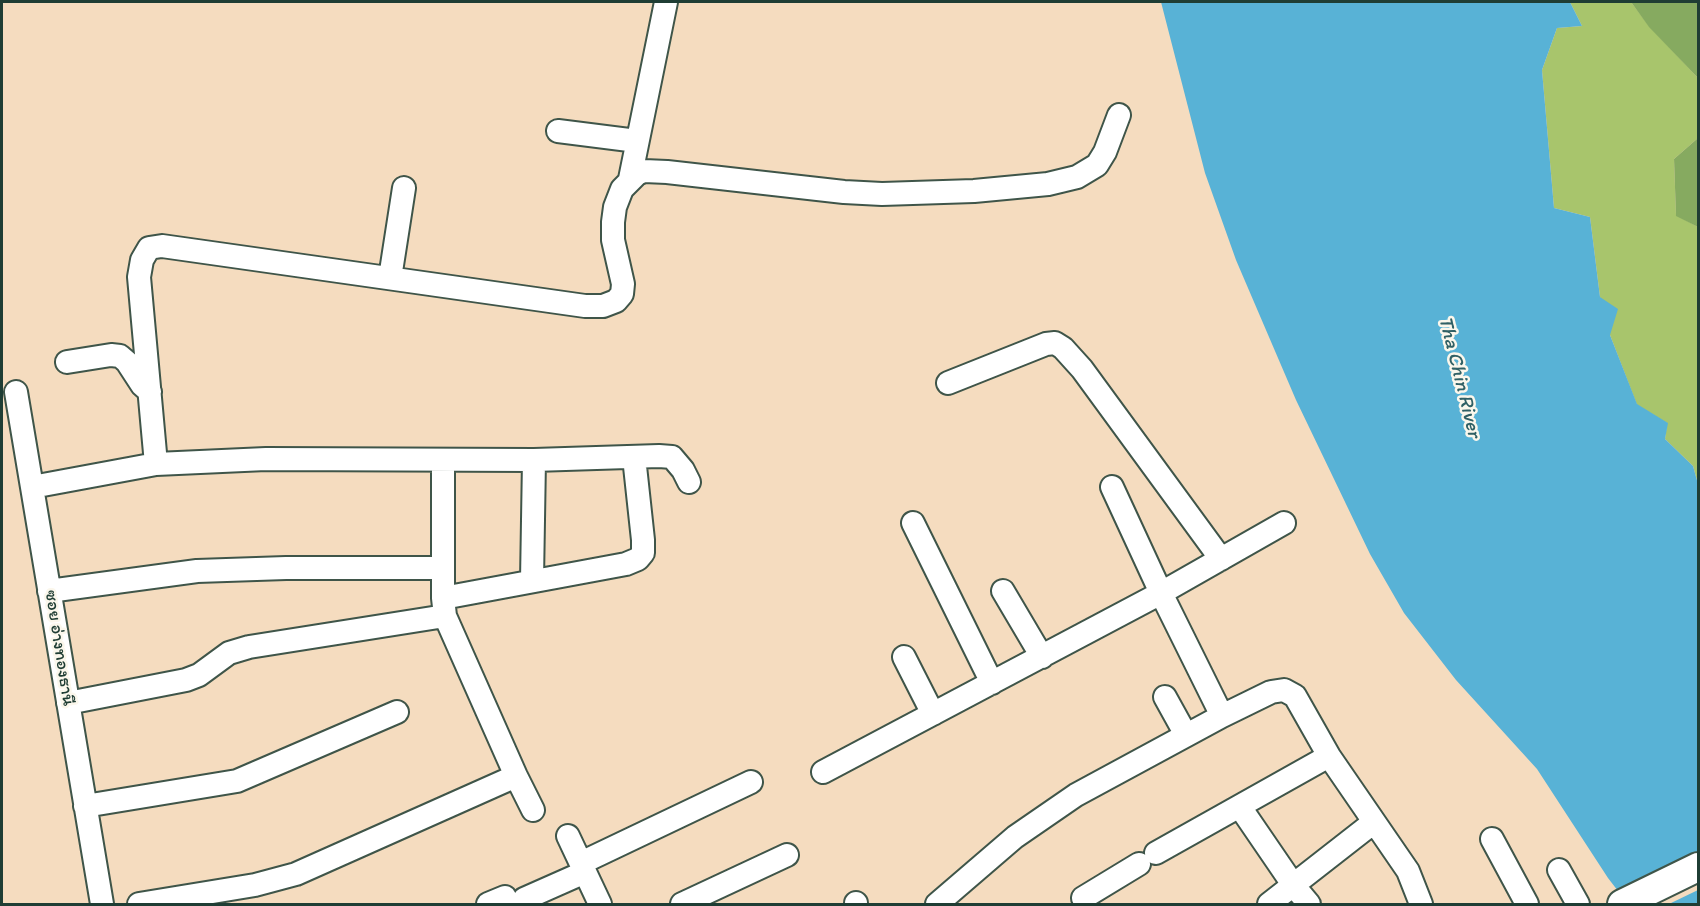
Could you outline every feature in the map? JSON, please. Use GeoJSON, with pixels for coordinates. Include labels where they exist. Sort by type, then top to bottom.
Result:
{"type":"FeatureCollection","features":[{"type":"Feature","properties":{"kind":"main road"},"geometry":{"type":"LineString","coordinates":[[1622,904],[1698,867]]}},
{"type":"Feature","properties":{"kind":"street"},"geometry":{"type":"LineString","coordinates":[[630,179],[666,2]]}},
{"type":"Feature","properties":{"kind":"street"},"geometry":{"type":"LineString","coordinates":[[156,464],[139,277],[142,260],[149,248],[162,246],[585,306],[603,306],[616,301],[622,294],[613,240],[615,207],[622,189],[630,179],[645,171],[882,194],[974,191],[1048,184],[1077,177],[1097,165],[1105,152],[1119,115]]}},
{"type":"Feature","properties":{"kind":"street"},"geometry":{"type":"LineString","coordinates":[[558,131],[638,141]]}},
{"type":"Feature","properties":{"kind":"street"},"geometry":{"type":"LineString","coordinates":[[390,278],[404,188]]}},
{"type":"Feature","properties":{"kind":"street"},"geometry":{"type":"LineString","coordinates":[[948,383],[1046,344],[1054,343],[1063,348],[1082,369],[1221,559]]}},
{"type":"Feature","properties":{"kind":"street"},"geometry":{"type":"LineString","coordinates":[[67,362],[120,356],[150,392]]}},
{"type":"Feature","properties":{"kind":"street","name":"ซอย อ่างทองธานี"},"geometry":{"type":"LineString","coordinates":[[16,392],[102,904]]}},
{"type":"Feature","properties":{"kind":"street"},"geometry":{"type":"LineString","coordinates":[[68,703],[186,680],[199,675],[229,653],[249,647],[444,607],[532,580],[626,564],[638,559],[643,553],[643,540],[634,457]]}},
{"type":"Feature","properties":{"kind":"street"},"geometry":{"type":"LineString","coordinates":[[32,487],[156,464],[266,459],[672,458],[683,470],[689,482]]}},
{"type":"Feature","properties":{"kind":"street"},"geometry":{"type":"LineString","coordinates":[[443,460],[444,607],[516,776],[533,810]]}},
{"type":"Feature","properties":{"kind":"street"},"geometry":{"type":"LineString","coordinates":[[532,580],[534,460]]}},
{"type":"Feature","properties":{"kind":"street"},"geometry":{"type":"LineString","coordinates":[[1112,487],[1222,716]]}},
{"type":"Feature","properties":{"kind":"street"},"geometry":{"type":"LineString","coordinates":[[913,523],[992,684]]}},
{"type":"Feature","properties":{"kind":"street"},"geometry":{"type":"LineString","coordinates":[[823,772],[1161,593],[1284,523]]}},
{"type":"Feature","properties":{"kind":"street"},"geometry":{"type":"LineString","coordinates":[[49,591],[198,571],[286,568],[443,568]]}},
{"type":"Feature","properties":{"kind":"street"},"geometry":{"type":"LineString","coordinates":[[1003,591],[1042,657]]}},
{"type":"Feature","properties":{"kind":"street"},"geometry":{"type":"LineString","coordinates":[[904,657],[933,714]]}},
{"type":"Feature","properties":{"kind":"street"},"geometry":{"type":"LineString","coordinates":[[938,904],[1015,837],[1076,795],[1222,716],[1271,692],[1284,690],[1295,696],[1329,756],[1408,872],[1422,904]]}},
{"type":"Feature","properties":{"kind":"street"},"geometry":{"type":"LineString","coordinates":[[1166,698],[1186,735]]}},
{"type":"Feature","properties":{"kind":"street"},"geometry":{"type":"LineString","coordinates":[[85,806],[237,781],[397,712]]}},
{"type":"Feature","properties":{"kind":"street"},"geometry":{"type":"LineString","coordinates":[[1083,898],[1148,858],[1329,756]]}},
{"type":"Feature","properties":{"kind":"street"},"geometry":{"type":"LineString","coordinates":[[139,904],[191,900],[296,874],[516,776]]}},
{"type":"Feature","properties":{"kind":"street"},"geometry":{"type":"LineString","coordinates":[[506,900],[583,868],[751,782]]}},
{"type":"Feature","properties":{"kind":"street"},"geometry":{"type":"LineString","coordinates":[[1239,807],[1309,904]]}},
{"type":"Feature","properties":{"kind":"street"},"geometry":{"type":"LineString","coordinates":[[1269,904],[1374,822]]}},
{"type":"Feature","properties":{"kind":"street"},"geometry":{"type":"LineString","coordinates":[[568,836],[600,904]]}},
{"type":"Feature","properties":{"kind":"street"},"geometry":{"type":"LineString","coordinates":[[1492,839],[1527,904]]}},
{"type":"Feature","properties":{"kind":"street"},"geometry":{"type":"LineString","coordinates":[[682,904],[787,855]]}},
{"type":"Feature","properties":{"kind":"street"},"geometry":{"type":"LineString","coordinates":[[1559,870],[1578,904]]}},
{"type":"Feature","properties":{"kind":"green space"},"geometry":{"type":"Polygon","coordinates":[[[1570,2],[1631,2],[1649,26],[1698,78],[1698,138],[1674,159],[1676,215],[1698,227],[1698,484],[1693,466],[1665,439],[1667,423],[1637,405],[1610,335],[1600,297],[1590,217],[1554,208],[1542,70],[1557,28],[1582,26],[1570,2]]]}},
{"type":"Feature","properties":{"kind":"green space"},"geometry":{"type":"Polygon","coordinates":[[[1631,2],[1698,2],[1698,78],[1649,27],[1631,2]]]}},
{"type":"Feature","properties":{"kind":"green space"},"geometry":{"type":"Polygon","coordinates":[[[1698,138],[1698,227],[1676,216],[1674,159],[1698,138]]]}},
{"type":"Feature","properties":{"kind":"water","name":"Tha Chin River"},"geometry":{"type":"Polygon","coordinates":[[[1161,2],[1570,2],[1582,26],[1557,28],[1542,70],[1554,208],[1590,217],[1600,297],[1618,309],[1610,335],[1637,404],[1668,423],[1665,439],[1693,466],[1698,484],[1698,904],[1628,904],[1608,878],[1537,769],[1456,680],[1404,613],[1370,554],[1296,400],[1236,260],[1205,173],[1161,2]]]}},
{"type":"Feature","properties":{"kind":"pier"},"geometry":{"type":"Polygon","coordinates":[[[1698,867],[1698,890],[1669,904],[1624,904],[1698,867]]]}}]}
